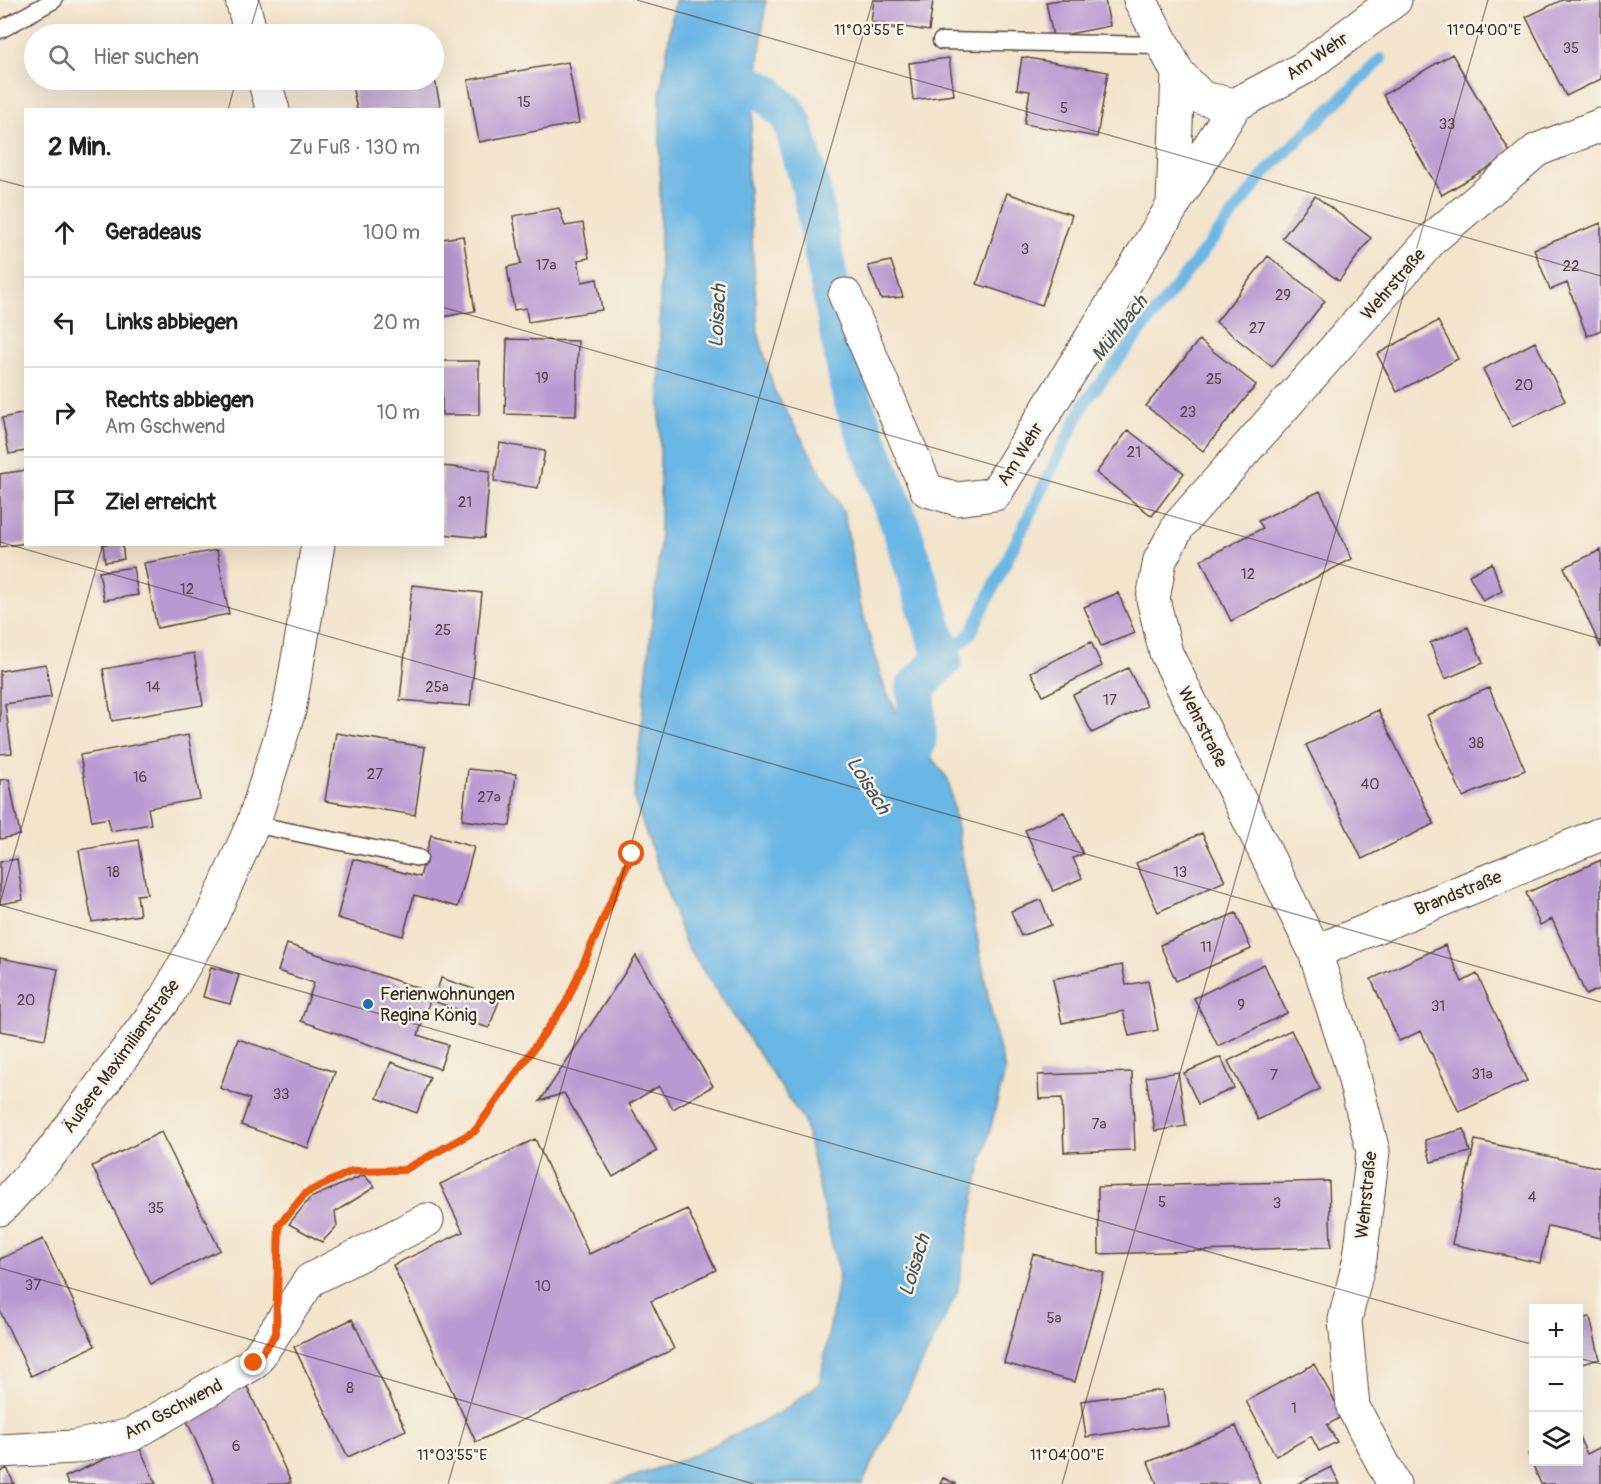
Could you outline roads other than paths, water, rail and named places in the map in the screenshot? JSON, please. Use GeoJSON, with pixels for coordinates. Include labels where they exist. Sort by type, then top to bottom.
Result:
{"type":"FeatureCollection","features":[{"type":"Feature","properties":{"kind":"street"},"geometry":{"type":"LineString","coordinates":[[242,0],[248,24]]}},
{"type":"Feature","properties":{"kind":"street","name":"Am Wehr"},"geometry":{"type":"LineString","coordinates":[[1140,0],[1170,59],[1202,98],[1235,105]]}},
{"type":"Feature","properties":{"kind":"street","name":"Am Wehr"},"geometry":{"type":"LineString","coordinates":[[845,295],[927,490],[957,499],[995,494],[1235,105],[1304,68],[1395,0]]}},
{"type":"Feature","properties":{"kind":"street","name":"Am Wehr"},"geometry":{"type":"LineString","coordinates":[[1170,59],[1173,206]]}},
{"type":"Feature","properties":{"kind":"street"},"geometry":{"type":"LineString","coordinates":[[267,90],[272,108]]}},
{"type":"Feature","properties":{"kind":"street","name":"Wehrstraße"},"geometry":{"type":"LineString","coordinates":[[1394,1484],[1353,1407],[1345,1320],[1360,1258],[1373,1151],[1350,1061],[1315,952],[1166,653],[1153,599],[1160,560],[1179,525],[1432,239],[1537,150],[1601,126]]}},
{"type":"Feature","properties":{"kind":"street","name":"Äußere Maximilianstraße"},"geometry":{"type":"LineString","coordinates":[[0,1209],[51,1153],[165,999],[212,916],[253,824],[289,711],[318,546]]}},
{"type":"Feature","properties":{"kind":"street","name":"Brandstraße"},"geometry":{"type":"LineString","coordinates":[[1315,952],[1601,834]]}},
{"type":"Feature","properties":{"kind":"street","name":"Am Gschwend"},"geometry":{"type":"LineString","coordinates":[[0,1451],[74,1447],[131,1435],[254,1363],[310,1280],[427,1220]]}},
{"type":"Feature","properties":{"kind":"lane"},"geometry":{"type":"LineString","coordinates":[[0,30],[54,0]]}},
{"type":"Feature","properties":{"kind":"lane"},"geometry":{"type":"LineString","coordinates":[[941,41],[1170,59]]}},
{"type":"Feature","properties":{"kind":"lane"},"geometry":{"type":"LineString","coordinates":[[253,824],[419,858]]}},
{"type":"Feature","properties":{"kind":"water","name":"Loisach"},"geometry":{"type":"Polygon","coordinates":[[[675,0],[766,0],[747,165],[758,332],[774,390],[844,513],[860,603],[884,687],[899,717],[948,779],[994,1028],[1005,1071],[979,1173],[957,1293],[862,1484],[612,1484],[682,1460],[780,1413],[820,1383],[839,1275],[804,1121],[686,945],[634,799],[660,545],[660,95],[675,0]]]}},
{"type":"Feature","properties":{"kind":"waterway","name":"Mühlbach"},"geometry":{"type":"LineString","coordinates":[[943,659],[971,633],[1085,402],[1267,171],[1381,59]]}},
{"type":"Feature","properties":{"kind":"waterway"},"geometry":{"type":"LineString","coordinates":[[742,81],[768,94],[791,118],[810,184],[852,399],[901,527],[943,659],[916,687],[917,741],[898,789]]}},
{"type":"Feature","properties":{"kind":"place","name":"Ferienwohnungen Regina König"},"geometry":{"type":"Point","coordinates":[368,1004]}}]}
